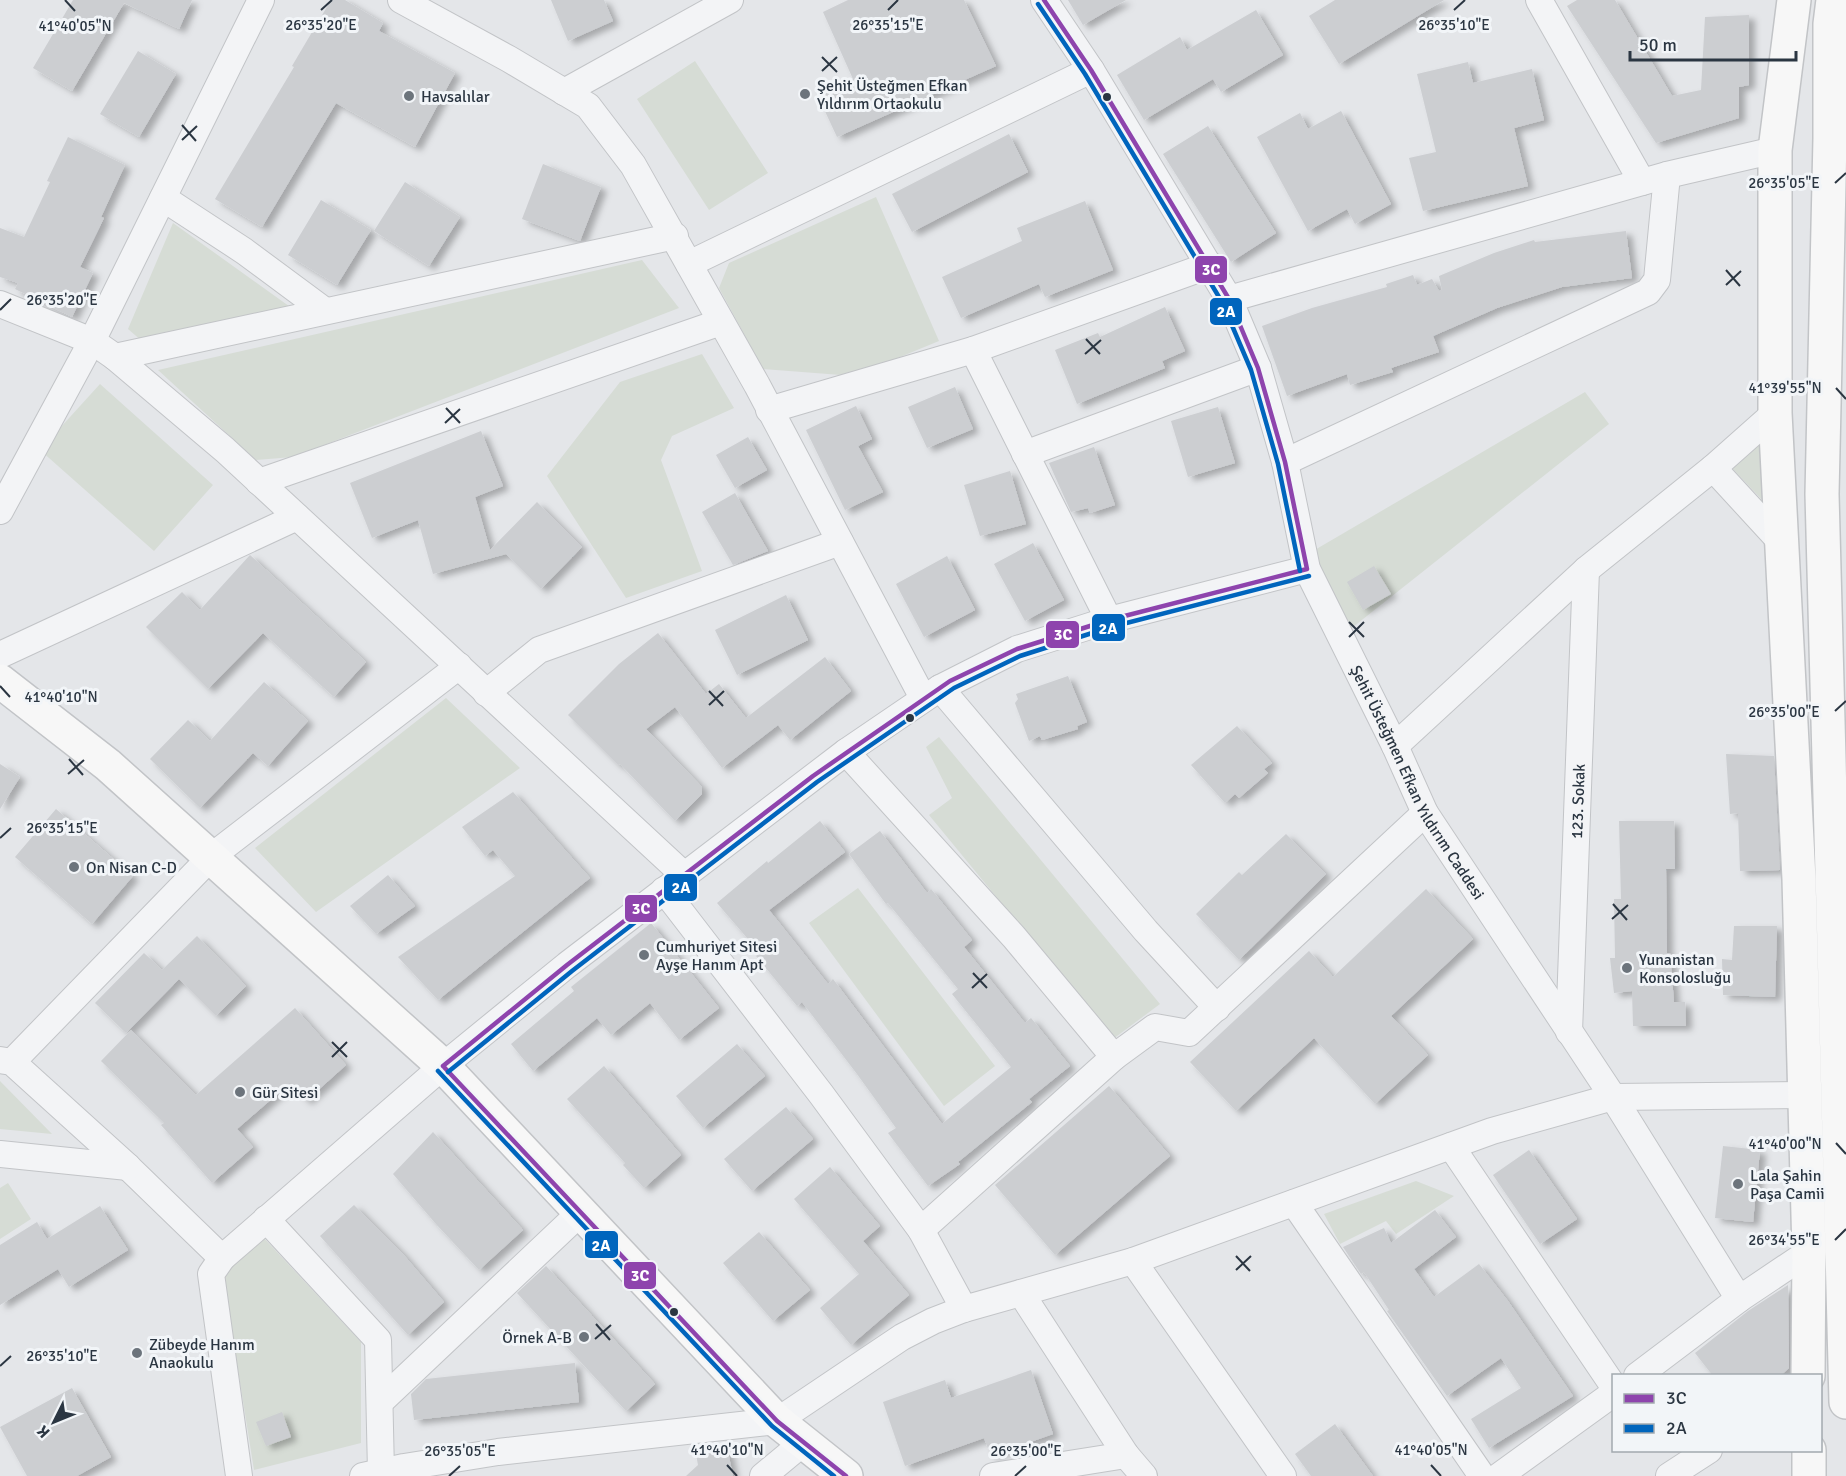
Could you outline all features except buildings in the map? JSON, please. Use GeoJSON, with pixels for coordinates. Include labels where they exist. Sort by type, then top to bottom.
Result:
{"type":"FeatureCollection","features":[{"type":"Feature","properties":{"kind":"main road"},"geometry":{"type":"LineString","coordinates":[[1794,0],[1775,150],[1775,413],[1799,879],[1809,1252],[1808,1374]]}},
{"type":"Feature","properties":{"kind":"main road"},"geometry":{"type":"LineString","coordinates":[[1833,0],[1830,24],[1838,138],[1822,494],[1843,1179],[1846,1402]]}},
{"type":"Feature","properties":{"kind":"main road"},"geometry":{"type":"LineString","coordinates":[[0,681],[108,765],[212,856],[443,1066],[777,1421],[846,1476]]}},
{"type":"Feature","properties":{"kind":"main road"},"geometry":{"type":"LineString","coordinates":[[1809,1452],[1809,1476]]}},
{"type":"Feature","properties":{"kind":"street"},"geometry":{"type":"LineString","coordinates":[[0,511],[92,341],[261,0]]}},
{"type":"Feature","properties":{"kind":"street"},"geometry":{"type":"LineString","coordinates":[[401,0],[509,59],[588,106],[633,165],[675,236],[688,264],[770,410],[840,542],[931,693],[1217,1008]]}},
{"type":"Feature","properties":{"kind":"street"},"geometry":{"type":"LineString","coordinates":[[564,92],[730,0]]}},
{"type":"Feature","properties":{"kind":"street","name":"Şehit Üsteğmen Efkan Yıldırım Caddesi"},"geometry":{"type":"LineString","coordinates":[[1044,0],[1091,70],[1229,298],[1258,368],[1285,462],[1307,569],[1395,746],[1425,813],[1613,1097],[1739,1299]]}},
{"type":"Feature","properties":{"kind":"street"},"geometry":{"type":"LineString","coordinates":[[1285,462],[1648,292],[1657,280],[1654,178],[1539,0]]}},
{"type":"Feature","properties":{"kind":"street"},"geometry":{"type":"LineString","coordinates":[[688,264],[1091,70]]}},
{"type":"Feature","properties":{"kind":"street"},"geometry":{"type":"LineString","coordinates":[[1229,298],[1654,178],[1775,150]]}},
{"type":"Feature","properties":{"kind":"street"},"geometry":{"type":"LineString","coordinates":[[163,198],[244,251],[326,312]]}},
{"type":"Feature","properties":{"kind":"street"},"geometry":{"type":"LineString","coordinates":[[115,357],[675,236]]}},
{"type":"Feature","properties":{"kind":"street"},"geometry":{"type":"LineString","coordinates":[[770,410],[973,350],[1210,265]]}},
{"type":"Feature","properties":{"kind":"street"},"geometry":{"type":"LineString","coordinates":[[0,304],[92,341],[115,357],[259,482],[459,666],[674,883],[821,1094],[921,1230],[964,1309]]}},
{"type":"Feature","properties":{"kind":"street"},"geometry":{"type":"LineString","coordinates":[[259,482],[721,322]]}},
{"type":"Feature","properties":{"kind":"street"},"geometry":{"type":"LineString","coordinates":[[973,350],[1109,620]]}},
{"type":"Feature","properties":{"kind":"street"},"geometry":{"type":"LineString","coordinates":[[1025,454],[1258,368]]}},
{"type":"Feature","properties":{"kind":"street"},"geometry":{"type":"LineString","coordinates":[[1395,746],[1586,570],[1713,468],[1775,413]]}},
{"type":"Feature","properties":{"kind":"street"},"geometry":{"type":"LineString","coordinates":[[1713,468],[1781,542]]}},
{"type":"Feature","properties":{"kind":"street"},"geometry":{"type":"LineString","coordinates":[[0,655],[297,517]]}},
{"type":"Feature","properties":{"kind":"street"},"geometry":{"type":"LineString","coordinates":[[486,693],[539,650],[840,542]]}},
{"type":"Feature","properties":{"kind":"street"},"geometry":{"type":"LineString","coordinates":[[238,1476],[211,1274],[222,1258],[443,1066],[567,965],[674,883],[846,752],[931,693],[1017,649],[1109,620],[1307,569]]}},
{"type":"Feature","properties":{"kind":"street","name":"123. Sokak"},"geometry":{"type":"LineString","coordinates":[[1569,1032],[1586,570]]}},
{"type":"Feature","properties":{"kind":"street"},"geometry":{"type":"LineString","coordinates":[[222,1258],[128,1167],[6,1061],[212,856],[459,666]]}},
{"type":"Feature","properties":{"kind":"street"},"geometry":{"type":"LineString","coordinates":[[846,752],[1014,937],[1114,1057]]}},
{"type":"Feature","properties":{"kind":"street"},"geometry":{"type":"LineString","coordinates":[[921,1230],[1114,1057],[1155,1027],[1189,1033],[1425,813]]}},
{"type":"Feature","properties":{"kind":"street"},"geometry":{"type":"LineString","coordinates":[[266,1219],[378,1340],[380,1402],[390,1473],[498,1452],[777,1421],[902,1337],[933,1321],[964,1309],[1133,1261],[1492,1131],[1613,1097],[1804,1095]]}},
{"type":"Feature","properties":{"kind":"street"},"geometry":{"type":"LineString","coordinates":[[1451,1146],[1612,1384]]}},
{"type":"Feature","properties":{"kind":"street"},"geometry":{"type":"LineString","coordinates":[[0,1154],[128,1167]]}},
{"type":"Feature","properties":{"kind":"street"},"geometry":{"type":"LineString","coordinates":[[1294,1203],[1482,1476]]}},
{"type":"Feature","properties":{"kind":"street"},"geometry":{"type":"LineString","coordinates":[[380,1402],[581,1212]]}},
{"type":"Feature","properties":{"kind":"street"},"geometry":{"type":"LineString","coordinates":[[1640,1374],[1739,1299],[1809,1252]]}},
{"type":"Feature","properties":{"kind":"street"},"geometry":{"type":"LineString","coordinates":[[1133,1261],[1283,1476]]}},
{"type":"Feature","properties":{"kind":"street"},"geometry":{"type":"LineString","coordinates":[[1021,1293],[1126,1455],[1144,1476]]}},
{"type":"Feature","properties":{"kind":"street"},"geometry":{"type":"LineString","coordinates":[[1499,1476],[1612,1394]]}},
{"type":"Feature","properties":{"kind":"street"},"geometry":{"type":"LineString","coordinates":[[763,1476],[804,1442]]}},
{"type":"Feature","properties":{"kind":"street"},"geometry":{"type":"LineString","coordinates":[[1669,1476],[1706,1452]]}},
{"type":"Feature","properties":{"kind":"street"},"geometry":{"type":"LineString","coordinates":[[993,1476],[1126,1455]]}},
{"type":"Feature","properties":{"kind":"shaded area"},"geometry":{"type":"Polygon","coordinates":[[[695,61],[768,173],[709,210],[637,99],[695,61]]]}},
{"type":"Feature","properties":{"kind":"shaded area"},"geometry":{"type":"Polygon","coordinates":[[[876,197],[939,341],[854,376],[763,369],[719,288],[729,263],[876,197]]]}},
{"type":"Feature","properties":{"kind":"shaded area"},"geometry":{"type":"Polygon","coordinates":[[[173,223],[293,309],[143,342],[128,329],[173,223]]]}},
{"type":"Feature","properties":{"kind":"shaded area"},"geometry":{"type":"Polygon","coordinates":[[[642,260],[679,308],[293,457],[256,460],[158,370],[642,260]]]}},
{"type":"Feature","properties":{"kind":"shaded area"},"geometry":{"type":"Polygon","coordinates":[[[702,354],[734,408],[672,436],[661,460],[702,571],[626,598],[547,476],[620,382],[702,354]]]}},
{"type":"Feature","properties":{"kind":"shaded area"},"geometry":{"type":"Polygon","coordinates":[[[100,384],[213,485],[154,551],[40,450],[100,384]]]}},
{"type":"Feature","properties":{"kind":"shaded area"},"geometry":{"type":"Polygon","coordinates":[[[1585,392],[1609,424],[1348,631],[1313,551],[1585,392]]]}},
{"type":"Feature","properties":{"kind":"shaded area"},"geometry":{"type":"Polygon","coordinates":[[[1759,440],[1764,502],[1731,467],[1759,440]]]}},
{"type":"Feature","properties":{"kind":"shaded area"},"geometry":{"type":"Polygon","coordinates":[[[446,698],[520,768],[316,912],[255,848],[446,698]]]}},
{"type":"Feature","properties":{"kind":"shaded area"},"geometry":{"type":"Polygon","coordinates":[[[939,737],[1160,1004],[1113,1039],[929,815],[952,798],[926,747],[939,737]]]}},
{"type":"Feature","properties":{"kind":"shaded area"},"geometry":{"type":"Polygon","coordinates":[[[858,888],[995,1066],[944,1106],[809,923],[858,888]]]}},
{"type":"Feature","properties":{"kind":"shaded area"},"geometry":{"type":"Polygon","coordinates":[[[0,1081],[52,1134],[0,1129],[0,1081]]]}},
{"type":"Feature","properties":{"kind":"shaded area"},"geometry":{"type":"Polygon","coordinates":[[[1416,1181],[1454,1196],[1396,1234],[1386,1221],[1340,1244],[1324,1214],[1416,1181]]]}},
{"type":"Feature","properties":{"kind":"shaded area"},"geometry":{"type":"Polygon","coordinates":[[[8,1183],[31,1219],[0,1239],[0,1188],[8,1183]]]}},
{"type":"Feature","properties":{"kind":"shaded area"},"geometry":{"type":"Polygon","coordinates":[[[262,1236],[361,1342],[361,1443],[254,1470],[223,1276],[262,1236]]]}},
{"type":"Feature","properties":{"kind":"transit line","name":"3C"},"geometry":{"type":"LineString","coordinates":[[1044,0],[1091,70],[1229,299],[1258,368],[1285,462],[1307,569]]}},
{"type":"Feature","properties":{"kind":"transit line","name":"2A"},"geometry":{"type":"LineString","coordinates":[[1038,4],[1085,74],[1222,302],[1251,370],[1278,464],[1300,571]]}},
{"type":"Feature","properties":{"kind":"transit line","name":"3C"},"geometry":{"type":"LineString","coordinates":[[443,1066],[567,965],[813,776],[950,681],[1017,649],[1109,620],[1307,569]]}},
{"type":"Feature","properties":{"kind":"transit line","name":"2A"},"geometry":{"type":"LineString","coordinates":[[448,1072],[572,971],[817,782],[954,688],[1020,656],[1111,627],[1309,576]]}},
{"type":"Feature","properties":{"kind":"transit line","name":"3C"},"geometry":{"type":"LineString","coordinates":[[443,1066],[777,1421],[846,1476]]}},
{"type":"Feature","properties":{"kind":"transit line","name":"2A"},"geometry":{"type":"LineString","coordinates":[[438,1071],[772,1426],[834,1476]]}},
{"type":"Feature","properties":{"kind":"place","name":"Şehit Üsteğmen Efkan Yıldırım Ortaokulu"},"geometry":{"type":"Point","coordinates":[805,94]}},
{"type":"Feature","properties":{"kind":"place","name":"Havsalılar"},"geometry":{"type":"Point","coordinates":[409,96]}},
{"type":"Feature","properties":{"kind":"place","name":"On Nisan C-D"},"geometry":{"type":"Point","coordinates":[74,867]}},
{"type":"Feature","properties":{"kind":"place","name":"Cumhuriyet Sitesi Ayşe Hanım Apt"},"geometry":{"type":"Point","coordinates":[644,955]}},
{"type":"Feature","properties":{"kind":"place","name":"Yunanistan Konsolosluğu"},"geometry":{"type":"Point","coordinates":[1627,968]}},
{"type":"Feature","properties":{"kind":"place","name":"Gür Sitesi"},"geometry":{"type":"Point","coordinates":[240,1092]}},
{"type":"Feature","properties":{"kind":"place","name":"Lala Şahin Paşa Camii"},"geometry":{"type":"Point","coordinates":[1738,1184]}},
{"type":"Feature","properties":{"kind":"place","name":"Örnek A-B"},"geometry":{"type":"Point","coordinates":[584,1337]}},
{"type":"Feature","properties":{"kind":"place","name":"Zübeyde Hanım Anaokulu"},"geometry":{"type":"Point","coordinates":[137,1353]}}]}
